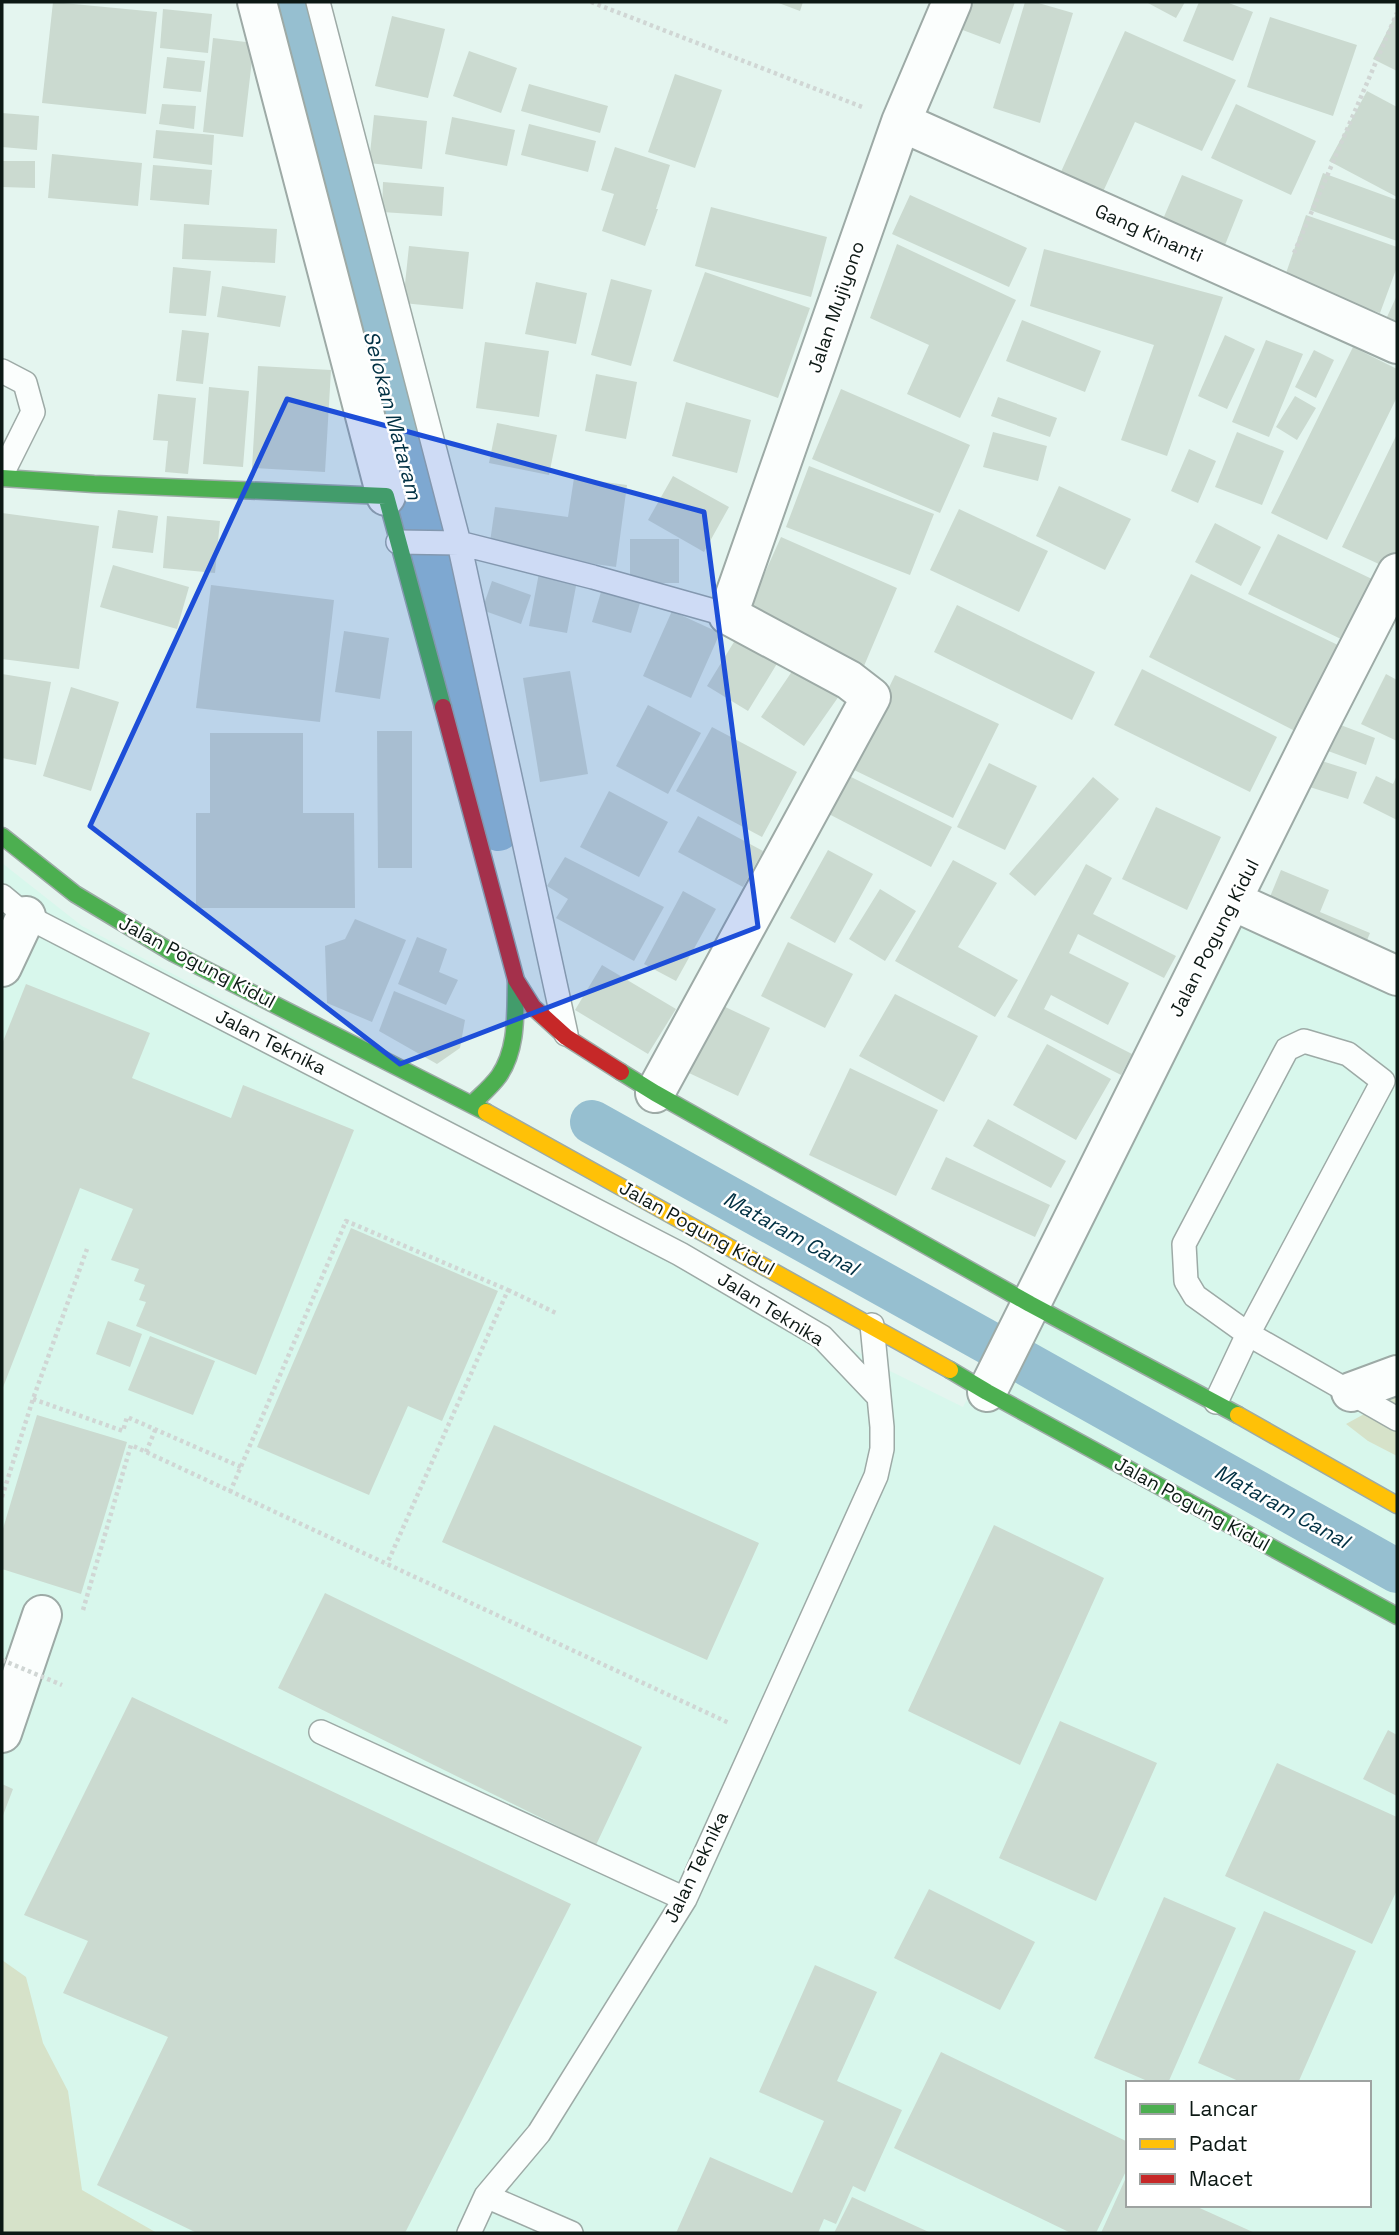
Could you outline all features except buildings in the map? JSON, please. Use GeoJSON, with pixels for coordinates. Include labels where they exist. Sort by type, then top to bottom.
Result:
{"type":"FeatureCollection","features":[{"type":"Feature","properties":{"kind":"main road"},"geometry":{"type":"LineString","coordinates":[[2,476],[108,484],[386,496],[401,542],[516,980],[510,1055],[499,1076],[472,1104]]}},
{"type":"Feature","properties":{"kind":"main road","name":"Jalan Pogung Kidul"},"geometry":{"type":"LineString","coordinates":[[2,836],[75,894],[173,953],[472,1104],[872,1325],[992,1382],[1397,1616]]}},
{"type":"Feature","properties":{"kind":"main road"},"geometry":{"type":"LineString","coordinates":[[516,980],[533,1007],[566,1037],[655,1093],[1029,1307],[1216,1402],[1397,1505]]}},
{"type":"Feature","properties":{"kind":"street"},"geometry":{"type":"LineString","coordinates":[[257,2],[386,496]]}},
{"type":"Feature","properties":{"kind":"street","name":"Jalan Mujiyono"},"geometry":{"type":"LineString","coordinates":[[727,615],[901,122],[952,2]]}},
{"type":"Feature","properties":{"kind":"street","name":"Gang Kinanti"},"geometry":{"type":"LineString","coordinates":[[901,122],[1397,344]]}},
{"type":"Feature","properties":{"kind":"street","name":"Jalan Pogung Kidul"},"geometry":{"type":"LineString","coordinates":[[992,1382],[1397,573]]}},
{"type":"Feature","properties":{"kind":"street"},"geometry":{"type":"LineString","coordinates":[[655,1093],[872,697],[849,680],[727,615]]}},
{"type":"Feature","properties":{"kind":"street"},"geometry":{"type":"LineString","coordinates":[[1233,901],[1397,976]]}},
{"type":"Feature","properties":{"kind":"street"},"geometry":{"type":"LineString","coordinates":[[2,967],[14,906]]}},
{"type":"Feature","properties":{"kind":"street"},"geometry":{"type":"LineString","coordinates":[[1351,1392],[1397,1376]]}},
{"type":"Feature","properties":{"kind":"street"},"geometry":{"type":"LineString","coordinates":[[2,1733],[42,1615]]}},
{"type":"Feature","properties":{"kind":"lane"},"geometry":{"type":"LineString","coordinates":[[318,2],[454,543],[566,1037]]}},
{"type":"Feature","properties":{"kind":"lane"},"geometry":{"type":"LineString","coordinates":[[2,371],[25,383],[33,412],[2,476]]}},
{"type":"Feature","properties":{"kind":"lane"},"geometry":{"type":"LineString","coordinates":[[401,542],[454,543],[593,577],[727,615]]}},
{"type":"Feature","properties":{"kind":"lane","name":"Jalan Teknika"},"geometry":{"type":"LineString","coordinates":[[14,906],[680,1254],[822,1337],[879,1397],[881,1449],[876,1476],[684,1899],[539,2133],[486,2196],[469,2233]]}},
{"type":"Feature","properties":{"kind":"lane"},"geometry":{"type":"LineString","coordinates":[[1216,1402],[1248,1334],[1390,1080],[1348,1054],[1304,1041],[1287,1049],[1184,1244],[1186,1281],[1195,1296],[1248,1334],[1397,1419]]}},
{"type":"Feature","properties":{"kind":"lane"},"geometry":{"type":"LineString","coordinates":[[872,1325],[879,1397]]}},
{"type":"Feature","properties":{"kind":"lane"},"geometry":{"type":"LineString","coordinates":[[321,1732],[684,1899]]}},
{"type":"Feature","properties":{"kind":"lane"},"geometry":{"type":"LineString","coordinates":[[486,2196],[571,2233]]}},
{"type":"Feature","properties":{"kind":"path"},"geometry":{"type":"LineString","coordinates":[[590,2],[901,122]]}},
{"type":"Feature","properties":{"kind":"path"},"geometry":{"type":"LineString","coordinates":[[1278,291],[1397,13]]}},
{"type":"Feature","properties":{"kind":"path"},"geometry":{"type":"LineString","coordinates":[[230,1492],[346,1221],[556,1313]]}},
{"type":"Feature","properties":{"kind":"path"},"geometry":{"type":"LineString","coordinates":[[2,1497],[33,1399],[87,1249]]}},
{"type":"Feature","properties":{"kind":"path"},"geometry":{"type":"LineString","coordinates":[[387,1564],[508,1290]]}},
{"type":"Feature","properties":{"kind":"path"},"geometry":{"type":"LineString","coordinates":[[33,1399],[122,1431],[127,1417],[240,1467]]}},
{"type":"Feature","properties":{"kind":"path"},"geometry":{"type":"LineString","coordinates":[[146,1452],[156,1428]]}},
{"type":"Feature","properties":{"kind":"path"},"geometry":{"type":"LineString","coordinates":[[80,1621],[107,1517],[131,1445],[759,1737]]}},
{"type":"Feature","properties":{"kind":"path"},"geometry":{"type":"LineString","coordinates":[[2,1660],[62,1685],[65,1672]]}},
{"type":"Feature","properties":{"kind":"highlighted area"},"geometry":{"type":"Polygon","coordinates":[[[287,399],[704,512],[758,927],[400,1064],[90,826],[287,399]]]}},
{"type":"Feature","properties":{"kind":"shaded area"},"geometry":{"type":"Polygon","coordinates":[[[2,863],[82,926],[601,1200],[890,1371],[963,1407],[997,1343],[1218,887],[1397,970],[1397,2233],[2,2233],[2,863]]]}},
{"type":"Feature","properties":{"kind":"shaded area"},"geometry":{"type":"Polygon","coordinates":[[[1397,1396],[1397,1456],[1368,1441],[1346,1424],[1397,1396]]]}},
{"type":"Feature","properties":{"kind":"shaded area"},"geometry":{"type":"Polygon","coordinates":[[[2,1960],[26,1977],[43,2043],[68,2091],[82,2190],[157,2233],[2,2233],[2,1960]]]}},
{"type":"Feature","properties":{"kind":"waterway","name":"Selokan Mataram"},"geometry":{"type":"LineString","coordinates":[[283,2],[425,536],[498,829]]}},
{"type":"Feature","properties":{"kind":"waterway","name":"Mataram Canal"},"geometry":{"type":"LineString","coordinates":[[592,1122],[991,1344]]}},
{"type":"Feature","properties":{"kind":"waterway","name":"Mataram Canal"},"geometry":{"type":"LineString","coordinates":[[1020,1360],[1397,1571]]}},
{"type":"Feature","properties":{"kind":"traffic: fast"},"geometry":{"type":"LineString","coordinates":[[2,478],[386,496],[443,707]]}},
{"type":"Feature","properties":{"kind":"traffic: fast"},"geometry":{"type":"LineString","coordinates":[[2,836],[75,894],[173,953],[486,1112]]}},
{"type":"Feature","properties":{"kind":"traffic: fast"},"geometry":{"type":"LineString","coordinates":[[472,1104],[499,1076],[510,1054],[516,980]]}},
{"type":"Feature","properties":{"kind":"traffic: fast"},"geometry":{"type":"LineString","coordinates":[[621,1072],[1030,1304],[1238,1415]]}},
{"type":"Feature","properties":{"kind":"traffic: fast"},"geometry":{"type":"LineString","coordinates":[[950,1370],[1397,1616]]}},
{"type":"Feature","properties":{"kind":"traffic: slow"},"geometry":{"type":"LineString","coordinates":[[486,1112],[950,1370]]}},
{"type":"Feature","properties":{"kind":"traffic: slow"},"geometry":{"type":"LineString","coordinates":[[1238,1415],[1397,1505]]}},
{"type":"Feature","properties":{"kind":"traffic: jam"},"geometry":{"type":"LineString","coordinates":[[443,707],[516,980],[533,1007],[566,1037],[621,1072]]}}]}
